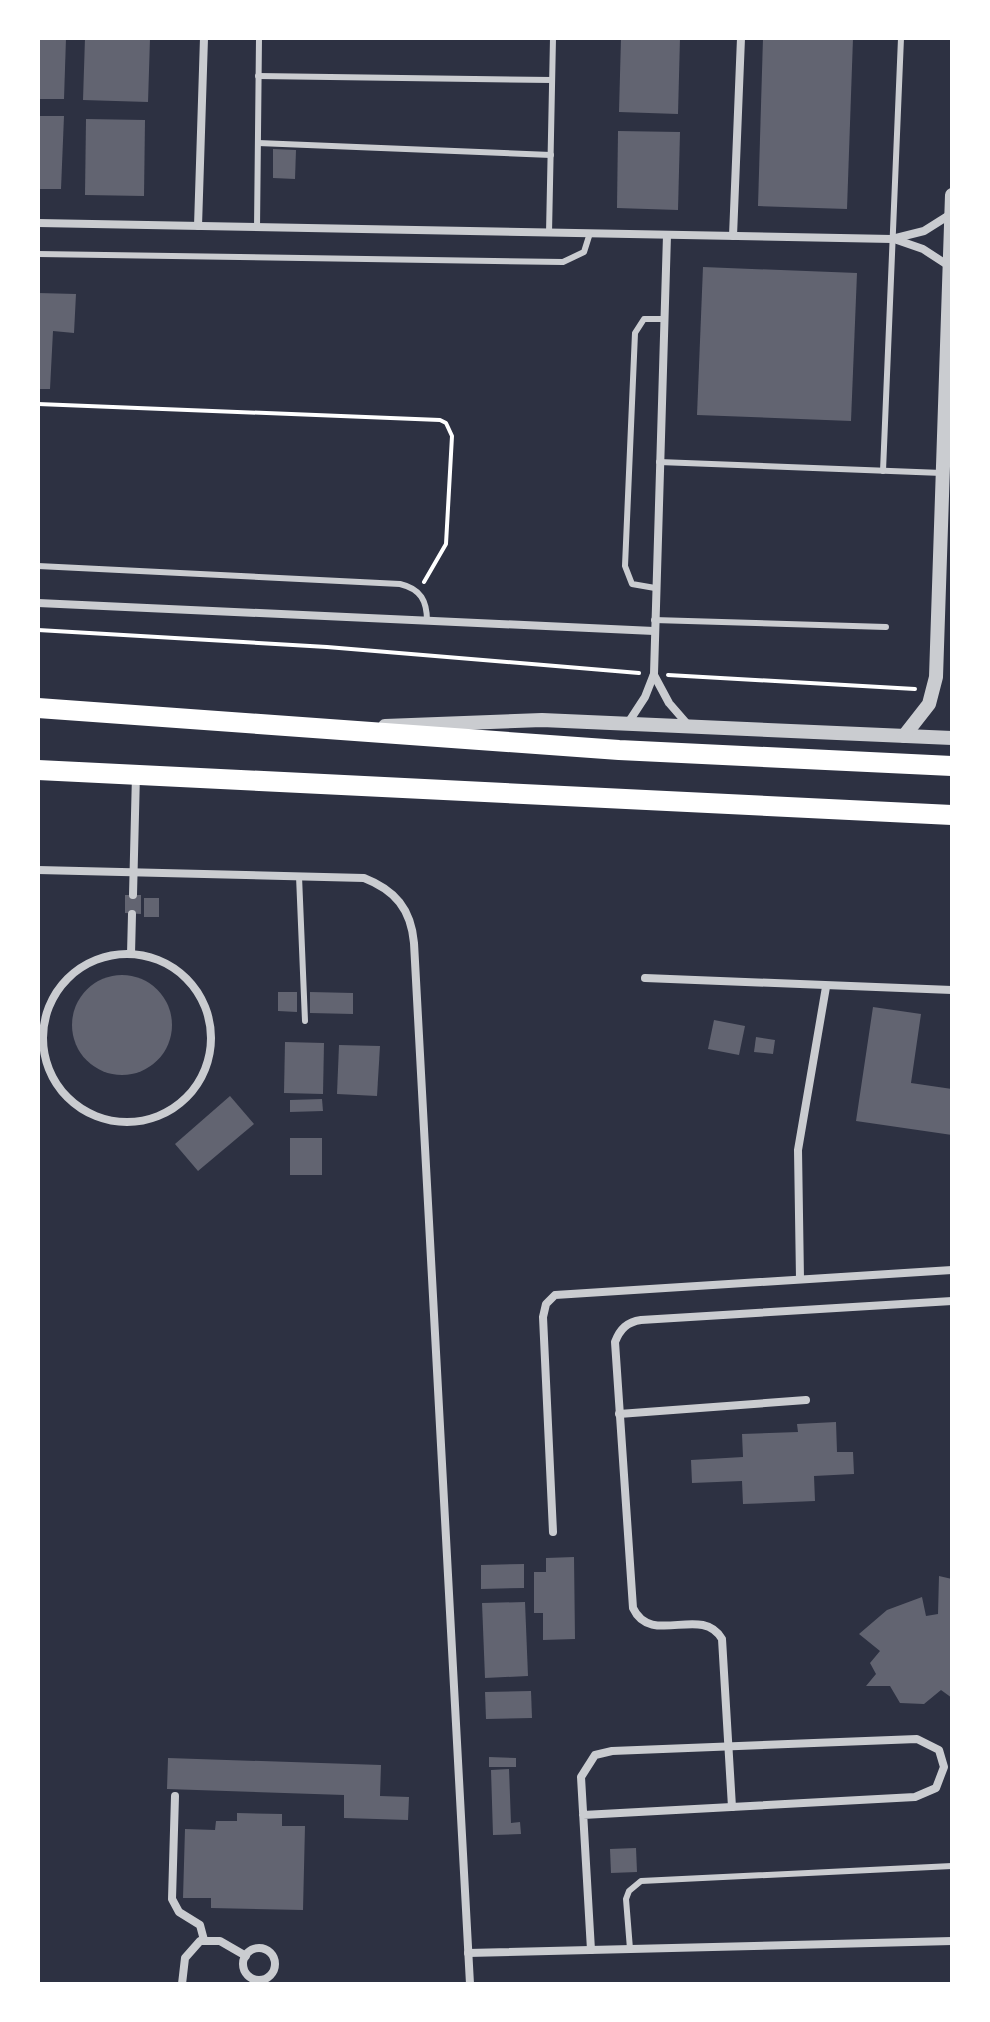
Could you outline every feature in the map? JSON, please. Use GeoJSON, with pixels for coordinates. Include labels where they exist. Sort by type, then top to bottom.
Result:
{"type":"FeatureCollection","features":[{"type":"Feature","properties":{"kind":"main road"},"geometry":{"type":"LineString","coordinates":[[38,708],[619,750],[952,766]]}},
{"type":"Feature","properties":{"kind":"main road"},"geometry":{"type":"LineString","coordinates":[[38,770],[952,815]]}},
{"type":"Feature","properties":{"kind":"street"},"geometry":{"type":"LineString","coordinates":[[198,226],[204,38]]}},
{"type":"Feature","properties":{"kind":"street"},"geometry":{"type":"LineString","coordinates":[[733,236],[741,38]]}},
{"type":"Feature","properties":{"kind":"street"},"geometry":{"type":"LineString","coordinates":[[904,736],[922,716],[933,691],[952,195]]}},
{"type":"Feature","properties":{"kind":"street"},"geometry":{"type":"LineString","coordinates":[[38,223],[892,239],[924,231],[951,214]]}},
{"type":"Feature","properties":{"kind":"street"},"geometry":{"type":"LineString","coordinates":[[667,235],[654,674],[660,691],[689,726]]}},
{"type":"Feature","properties":{"kind":"street"},"geometry":{"type":"LineString","coordinates":[[892,239],[923,249],[949,266]]}},
{"type":"Feature","properties":{"kind":"street"},"geometry":{"type":"LineString","coordinates":[[38,603],[654,631]]}},
{"type":"Feature","properties":{"kind":"street"},"geometry":{"type":"LineString","coordinates":[[627,723],[640,706],[654,674]]}},
{"type":"Feature","properties":{"kind":"street"},"geometry":{"type":"LineString","coordinates":[[344,731],[501,720],[952,738]]}},
{"type":"Feature","properties":{"kind":"street"},"geometry":{"type":"LineString","coordinates":[[133,895],[136,773]]}},
{"type":"Feature","properties":{"kind":"street"},"geometry":{"type":"LineString","coordinates":[[38,870],[364,878],[382,885],[407,911],[414,943],[470,1984]]}},
{"type":"Feature","properties":{"kind":"street"},"geometry":{"type":"LineString","coordinates":[[131,954],[132,914]]}},
{"type":"Feature","properties":{"kind":"street"},"geometry":{"type":"LineString","coordinates":[[131,954],[163,962],[178,970],[200,994],[212,1034],[210,1059],[196,1089],[171,1111],[139,1122],[106,1120],[90,1114],[70,1100],[54,1081],[40,1033],[51,1002],[71,976],[98,959],[131,954]]}},
{"type":"Feature","properties":{"kind":"street"},"geometry":{"type":"LineString","coordinates":[[645,978],[952,990]]}},
{"type":"Feature","properties":{"kind":"street"},"geometry":{"type":"LineString","coordinates":[[800,1279],[800,1130],[809,1099],[826,987]]}},
{"type":"Feature","properties":{"kind":"street"},"geometry":{"type":"LineString","coordinates":[[553,1532],[543,1317],[549,1299],[561,1292],[952,1270]]}},
{"type":"Feature","properties":{"kind":"street"},"geometry":{"type":"LineString","coordinates":[[732,1807],[724,1645],[719,1634],[701,1624],[650,1625],[640,1619],[633,1608],[615,1342],[622,1329],[634,1321],[952,1301]]}},
{"type":"Feature","properties":{"kind":"street"},"geometry":{"type":"LineString","coordinates":[[619,1414],[806,1400]]}},
{"type":"Feature","properties":{"kind":"street"},"geometry":{"type":"LineString","coordinates":[[583,1815],[915,1797],[931,1792],[948,1775],[939,1750],[917,1739],[727,1745],[612,1751],[595,1755],[581,1777],[583,1815],[591,1950]]}},
{"type":"Feature","properties":{"kind":"street"},"geometry":{"type":"LineString","coordinates":[[175,1796],[172,1899],[179,1912],[200,1925],[204,1940]]}},
{"type":"Feature","properties":{"kind":"street"},"geometry":{"type":"LineString","coordinates":[[182,1984],[185,1958],[196,1943],[220,1941],[246,1956]]}},
{"type":"Feature","properties":{"kind":"street"},"geometry":{"type":"LineString","coordinates":[[468,1953],[952,1941]]}},
{"type":"Feature","properties":{"kind":"street"},"geometry":{"type":"LineString","coordinates":[[257,1948],[271,1953],[275,1959],[272,1973],[260,1982],[244,1969],[246,1956],[257,1948]]}},
{"type":"Feature","properties":{"kind":"lane"},"geometry":{"type":"LineString","coordinates":[[257,228],[259,38]]}},
{"type":"Feature","properties":{"kind":"lane"},"geometry":{"type":"LineString","coordinates":[[549,233],[553,38]]}},
{"type":"Feature","properties":{"kind":"lane"},"geometry":{"type":"LineString","coordinates":[[883,471],[901,38]]}},
{"type":"Feature","properties":{"kind":"lane"},"geometry":{"type":"LineString","coordinates":[[258,76],[552,80]]}},
{"type":"Feature","properties":{"kind":"lane"},"geometry":{"type":"LineString","coordinates":[[258,143],[551,155]]}},
{"type":"Feature","properties":{"kind":"lane"},"geometry":{"type":"LineString","coordinates":[[38,254],[563,262],[584,252],[590,233]]}},
{"type":"Feature","properties":{"kind":"lane"},"geometry":{"type":"LineString","coordinates":[[655,588],[632,584],[625,566],[636,327],[644,319],[664,319]]}},
{"type":"Feature","properties":{"kind":"lane"},"geometry":{"type":"LineString","coordinates":[[659,462],[942,473]]}},
{"type":"Feature","properties":{"kind":"lane"},"geometry":{"type":"LineString","coordinates":[[38,566],[400,584],[418,591],[427,607],[427,621]]}},
{"type":"Feature","properties":{"kind":"lane"},"geometry":{"type":"LineString","coordinates":[[654,620],[886,627]]}},
{"type":"Feature","properties":{"kind":"lane"},"geometry":{"type":"LineString","coordinates":[[299,876],[305,1021]]}},
{"type":"Feature","properties":{"kind":"lane"},"geometry":{"type":"LineString","coordinates":[[630,1949],[626,1899],[629,1891],[641,1881],[952,1866]]}},
{"type":"Feature","properties":{"kind":"path"},"geometry":{"type":"LineString","coordinates":[[38,404],[440,420],[446,423],[452,436],[448,533],[442,555],[418,591]]}},
{"type":"Feature","properties":{"kind":"path"},"geometry":{"type":"LineString","coordinates":[[38,630],[327,647],[654,674],[933,691]]}},
{"type":"Feature","properties":{"kind":"building"},"geometry":{"type":"Polygon","coordinates":[[[38,38],[66,38],[64,99],[38,99],[38,38]]]}},
{"type":"Feature","properties":{"kind":"building"},"geometry":{"type":"Polygon","coordinates":[[[85,38],[150,38],[148,102],[83,100],[85,38]]]}},
{"type":"Feature","properties":{"kind":"building"},"geometry":{"type":"Polygon","coordinates":[[[621,38],[680,38],[678,114],[619,112],[621,38]]]}},
{"type":"Feature","properties":{"kind":"building"},"geometry":{"type":"Polygon","coordinates":[[[763,38],[853,38],[847,209],[758,206],[763,38]]]}},
{"type":"Feature","properties":{"kind":"building"},"geometry":{"type":"Polygon","coordinates":[[[38,116],[64,116],[61,189],[38,189],[38,116]]]}},
{"type":"Feature","properties":{"kind":"building"},"geometry":{"type":"Polygon","coordinates":[[[86,119],[145,120],[144,196],[85,195],[86,119]]]}},
{"type":"Feature","properties":{"kind":"building"},"geometry":{"type":"Polygon","coordinates":[[[618,131],[680,132],[678,210],[617,208],[618,131]]]}},
{"type":"Feature","properties":{"kind":"building"},"geometry":{"type":"Polygon","coordinates":[[[273,149],[296,150],[295,179],[273,178],[273,149]]]}},
{"type":"Feature","properties":{"kind":"building"},"geometry":{"type":"Polygon","coordinates":[[[703,267],[857,273],[851,421],[697,415],[703,267]]]}},
{"type":"Feature","properties":{"kind":"building"},"geometry":{"type":"Polygon","coordinates":[[[38,293],[76,294],[74,333],[53,331],[50,389],[38,389],[38,293]]]}},
{"type":"Feature","properties":{"kind":"building"},"geometry":{"type":"Polygon","coordinates":[[[125,895],[141,895],[141,914],[125,913],[125,895]]]}},
{"type":"Feature","properties":{"kind":"building"},"geometry":{"type":"Polygon","coordinates":[[[144,898],[159,898],[159,917],[144,917],[144,898]]]}},
{"type":"Feature","properties":{"kind":"building"},"geometry":{"type":"Polygon","coordinates":[[[122,975],[141,979],[157,990],[168,1006],[172,1025],[168,1044],[157,1060],[141,1071],[122,1075],[103,1071],[87,1060],[76,1044],[72,1025],[76,1006],[87,990],[103,979],[122,975]]]}},
{"type":"Feature","properties":{"kind":"building"},"geometry":{"type":"Polygon","coordinates":[[[278,992],[297,992],[297,1012],[278,1011],[278,992]]]}},
{"type":"Feature","properties":{"kind":"building"},"geometry":{"type":"Polygon","coordinates":[[[310,992],[353,993],[353,1014],[310,1013],[310,992]]]}},
{"type":"Feature","properties":{"kind":"building"},"geometry":{"type":"Polygon","coordinates":[[[873,1007],[921,1014],[911,1083],[952,1089],[952,1135],[856,1121],[873,1007]]]}},
{"type":"Feature","properties":{"kind":"building"},"geometry":{"type":"Polygon","coordinates":[[[714,1020],[745,1026],[739,1055],[708,1049],[714,1020]]]}},
{"type":"Feature","properties":{"kind":"building"},"geometry":{"type":"Polygon","coordinates":[[[756,1037],[775,1040],[773,1054],[754,1052],[756,1037]]]}},
{"type":"Feature","properties":{"kind":"building"},"geometry":{"type":"Polygon","coordinates":[[[285,1042],[324,1043],[323,1094],[284,1093],[285,1042]]]}},
{"type":"Feature","properties":{"kind":"building"},"geometry":{"type":"Polygon","coordinates":[[[339,1045],[380,1046],[377,1096],[337,1094],[339,1045]]]}},
{"type":"Feature","properties":{"kind":"building"},"geometry":{"type":"Polygon","coordinates":[[[230,1096],[254,1124],[198,1171],[175,1144],[230,1096]]]}},
{"type":"Feature","properties":{"kind":"building"},"geometry":{"type":"Polygon","coordinates":[[[322,1099],[323,1111],[290,1112],[290,1100],[322,1099]]]}},
{"type":"Feature","properties":{"kind":"building"},"geometry":{"type":"Polygon","coordinates":[[[290,1138],[322,1138],[322,1175],[290,1175],[290,1138]]]}},
{"type":"Feature","properties":{"kind":"building"},"geometry":{"type":"Polygon","coordinates":[[[836,1422],[837,1452],[853,1452],[854,1474],[814,1476],[815,1501],[743,1504],[742,1481],[692,1483],[691,1460],[743,1457],[742,1434],[798,1432],[797,1424],[836,1422]]]}},
{"type":"Feature","properties":{"kind":"building"},"geometry":{"type":"Polygon","coordinates":[[[574,1557],[575,1639],[543,1640],[543,1613],[534,1613],[534,1572],[546,1572],[546,1558],[574,1557]]]}},
{"type":"Feature","properties":{"kind":"building"},"geometry":{"type":"Polygon","coordinates":[[[524,1564],[524,1588],[481,1589],[481,1565],[524,1564]]]}},
{"type":"Feature","properties":{"kind":"building"},"geometry":{"type":"Polygon","coordinates":[[[939,1576],[952,1579],[952,1698],[941,1690],[924,1704],[900,1703],[890,1686],[866,1686],[876,1674],[870,1663],[880,1651],[859,1634],[887,1610],[922,1597],[926,1616],[938,1614],[939,1576]]]}},
{"type":"Feature","properties":{"kind":"building"},"geometry":{"type":"Polygon","coordinates":[[[525,1602],[528,1676],[485,1678],[482,1603],[525,1602]]]}},
{"type":"Feature","properties":{"kind":"building"},"geometry":{"type":"Polygon","coordinates":[[[531,1691],[532,1718],[486,1719],[485,1692],[531,1691]]]}},
{"type":"Feature","properties":{"kind":"building"},"geometry":{"type":"Polygon","coordinates":[[[489,1757],[516,1758],[516,1767],[489,1767],[489,1757]]]}},
{"type":"Feature","properties":{"kind":"building"},"geometry":{"type":"Polygon","coordinates":[[[168,1758],[381,1765],[380,1796],[409,1797],[408,1820],[344,1818],[344,1795],[167,1789],[168,1758]]]}},
{"type":"Feature","properties":{"kind":"building"},"geometry":{"type":"Polygon","coordinates":[[[509,1769],[511,1823],[520,1822],[521,1834],[493,1835],[491,1770],[509,1769]]]}},
{"type":"Feature","properties":{"kind":"building"},"geometry":{"type":"Polygon","coordinates":[[[237,1813],[282,1814],[282,1826],[305,1826],[303,1910],[211,1908],[211,1898],[183,1898],[185,1829],[215,1830],[216,1821],[237,1821],[237,1813]]]}},
{"type":"Feature","properties":{"kind":"building"},"geometry":{"type":"Polygon","coordinates":[[[636,1848],[637,1872],[611,1873],[610,1849],[636,1848]]]}}]}
